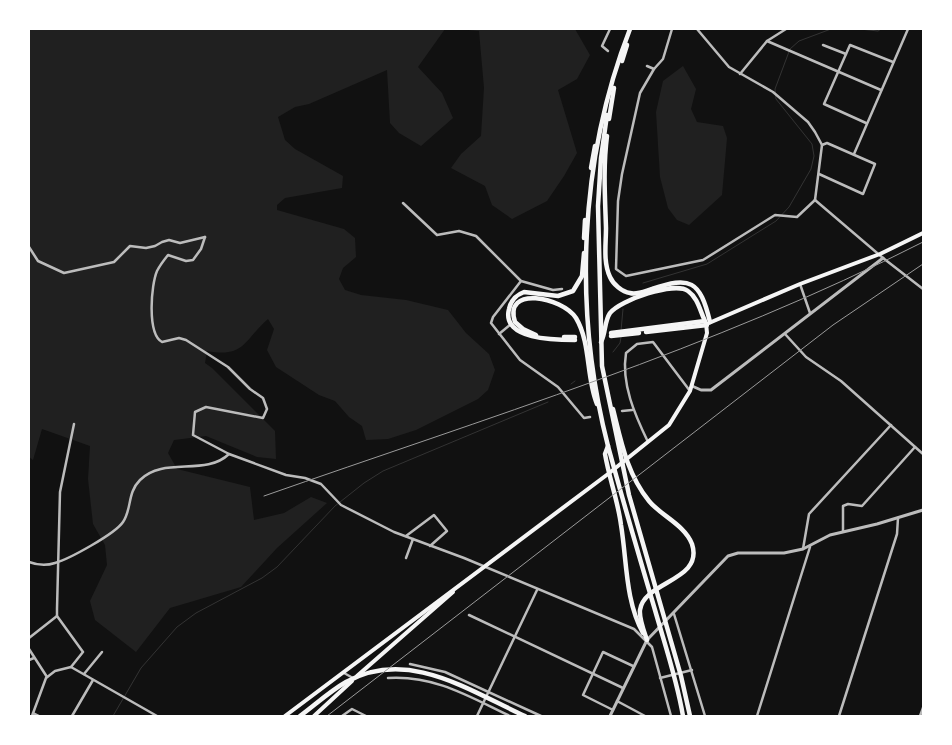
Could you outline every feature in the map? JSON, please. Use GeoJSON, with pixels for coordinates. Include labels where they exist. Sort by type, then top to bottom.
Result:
{"type":"FeatureCollection","features":[{"type":"Feature","properties":{"kind":"highway"},"geometry":{"type":"LineString","coordinates":[[630,29],[621,47],[622,51],[600,131],[588,212],[586,277],[591,354],[600,412],[608,445],[683,716]]}},
{"type":"Feature","properties":{"kind":"highway"},"geometry":{"type":"LineString","coordinates":[[630,29],[614,88],[603,140],[599,182],[600,344],[602,366],[629,495],[670,634],[690,716]]}},
{"type":"Feature","properties":{"kind":"highway"},"geometry":{"type":"LineString","coordinates":[[614,88],[603,172],[606,260],[610,278],[615,285],[630,293],[639,293],[675,281],[689,283],[700,295],[707,322]]}},
{"type":"Feature","properties":{"kind":"highway"},"geometry":{"type":"LineString","coordinates":[[575,339],[540,336],[528,332],[513,323],[508,312],[512,300],[519,294],[530,291],[558,296],[567,295],[579,284],[584,258],[590,174],[600,131]]}},
{"type":"Feature","properties":{"kind":"highway"},"geometry":{"type":"LineString","coordinates":[[600,344],[604,336],[607,318],[617,307],[639,297],[675,288],[682,288],[693,295],[707,322]]}},
{"type":"Feature","properties":{"kind":"highway"},"geometry":{"type":"LineString","coordinates":[[513,323],[516,307],[521,301],[531,297],[549,300],[571,312],[580,330],[595,398],[600,412]]}},
{"type":"Feature","properties":{"kind":"highway"},"geometry":{"type":"LineString","coordinates":[[611,334],[707,322]]}},
{"type":"Feature","properties":{"kind":"highway"},"geometry":{"type":"LineString","coordinates":[[608,445],[605,454],[606,462],[621,524],[634,617],[647,640]]}},
{"type":"Feature","properties":{"kind":"highway"},"geometry":{"type":"LineString","coordinates":[[621,452],[640,488],[660,512],[683,530],[692,543],[693,557],[683,572],[645,597],[639,613],[647,640]]}},
{"type":"Feature","properties":{"kind":"highway"},"geometry":{"type":"LineString","coordinates":[[300,716],[344,683],[368,673],[385,669],[425,672],[525,716]]}},
{"type":"Feature","properties":{"kind":"main road"},"geometry":{"type":"LineString","coordinates":[[285,716],[669,426],[691,388],[707,333],[707,322],[800,284],[881,256],[923,233]]}},
{"type":"Feature","properties":{"kind":"main road"},"geometry":{"type":"LineString","coordinates":[[314,716],[456,588]]}},
{"type":"Feature","properties":{"kind":"street"},"geometry":{"type":"LineString","coordinates":[[608,51],[602,46],[610,29]]}},
{"type":"Feature","properties":{"kind":"street"},"geometry":{"type":"LineString","coordinates":[[672,29],[663,60],[654,69],[640,93],[622,174],[618,201],[616,269],[626,276],[638,276],[703,260],[775,215],[797,217],[815,200],[822,145],[808,122],[773,92],[740,74],[719,56],[697,29]]}},
{"type":"Feature","properties":{"kind":"street"},"geometry":{"type":"LineString","coordinates":[[740,74],[767,41],[786,29]]}},
{"type":"Feature","properties":{"kind":"street"},"geometry":{"type":"LineString","coordinates":[[854,154],[908,29]]}},
{"type":"Feature","properties":{"kind":"street"},"geometry":{"type":"LineString","coordinates":[[767,41],[881,90]]}},
{"type":"Feature","properties":{"kind":"street"},"geometry":{"type":"LineString","coordinates":[[866,123],[824,104],[838,71],[850,44],[893,62]]}},
{"type":"Feature","properties":{"kind":"street"},"geometry":{"type":"LineString","coordinates":[[823,45],[846,54]]}},
{"type":"Feature","properties":{"kind":"street"},"geometry":{"type":"LineString","coordinates":[[647,66],[654,69]]}},
{"type":"Feature","properties":{"kind":"street"},"geometry":{"type":"LineString","coordinates":[[819,174],[863,194],[875,164],[827,143],[822,145]]}},
{"type":"Feature","properties":{"kind":"street"},"geometry":{"type":"LineString","coordinates":[[815,200],[923,289]]}},
{"type":"Feature","properties":{"kind":"street"},"geometry":{"type":"LineString","coordinates":[[402,203],[437,235],[458,231],[476,236],[521,281],[553,290],[562,289]]}},
{"type":"Feature","properties":{"kind":"street"},"geometry":{"type":"LineString","coordinates":[[29,247],[38,261],[64,273],[114,262],[130,246],[146,248],[169,240],[180,244],[206,237],[201,250],[193,260],[186,261],[168,255],[162,262],[153,287],[152,324],[157,340],[162,342],[179,338],[186,340],[228,367],[250,389],[263,398],[267,409],[263,418],[206,407],[195,412],[193,435],[229,454],[286,475],[305,478],[321,484],[340,504],[405,536],[634,629],[652,647],[671,716]]}},
{"type":"Feature","properties":{"kind":"street"},"geometry":{"type":"LineString","coordinates":[[648,442],[632,410],[624,364],[626,353],[637,344],[652,342],[691,388],[711,390],[785,334],[881,256]]}},
{"type":"Feature","properties":{"kind":"street"},"geometry":{"type":"LineString","coordinates":[[521,281],[493,317],[491,323],[520,360],[558,387],[584,418],[590,417]]}},
{"type":"Feature","properties":{"kind":"street"},"geometry":{"type":"LineString","coordinates":[[800,284],[810,314]]}},
{"type":"Feature","properties":{"kind":"street"},"geometry":{"type":"LineString","coordinates":[[499,334],[513,323]]}},
{"type":"Feature","properties":{"kind":"street"},"geometry":{"type":"LineString","coordinates":[[785,334],[806,357],[840,381],[923,454]]}},
{"type":"Feature","properties":{"kind":"street"},"geometry":{"type":"LineString","coordinates":[[622,411],[632,410]]}},
{"type":"Feature","properties":{"kind":"street"},"geometry":{"type":"LineString","coordinates":[[40,716],[32,714],[47,677],[55,671],[71,667],[82,652],[57,616],[60,492],[74,424]]}},
{"type":"Feature","properties":{"kind":"street"},"geometry":{"type":"LineString","coordinates":[[803,549],[809,514],[891,425]]}},
{"type":"Feature","properties":{"kind":"street"},"geometry":{"type":"LineString","coordinates":[[843,531],[843,506],[848,504],[862,506],[915,447]]}},
{"type":"Feature","properties":{"kind":"street"},"geometry":{"type":"LineString","coordinates":[[29,562],[36,565],[59,562],[88,548],[122,523],[129,498],[135,487],[150,473],[178,467],[215,464],[229,454]]}},
{"type":"Feature","properties":{"kind":"street"},"geometry":{"type":"LineString","coordinates":[[610,716],[647,640],[728,556],[738,553],[784,552],[803,549],[830,535],[923,510]]}},
{"type":"Feature","properties":{"kind":"street"},"geometry":{"type":"LineString","coordinates":[[405,536],[434,515],[447,531],[430,546]]}},
{"type":"Feature","properties":{"kind":"street"},"geometry":{"type":"LineString","coordinates":[[840,716],[897,534],[898,518]]}},
{"type":"Feature","properties":{"kind":"street"},"geometry":{"type":"LineString","coordinates":[[406,558],[413,539]]}},
{"type":"Feature","properties":{"kind":"street"},"geometry":{"type":"LineString","coordinates":[[757,716],[810,547]]}},
{"type":"Feature","properties":{"kind":"street"},"geometry":{"type":"LineString","coordinates":[[476,716],[537,590]]}},
{"type":"Feature","properties":{"kind":"street"},"geometry":{"type":"LineString","coordinates":[[674,614],[704,716]]}},
{"type":"Feature","properties":{"kind":"street"},"geometry":{"type":"LineString","coordinates":[[469,615],[623,688]]}},
{"type":"Feature","properties":{"kind":"street"},"geometry":{"type":"LineString","coordinates":[[29,638],[57,616]]}},
{"type":"Feature","properties":{"kind":"street"},"geometry":{"type":"LineString","coordinates":[[29,649],[47,677]]}},
{"type":"Feature","properties":{"kind":"street"},"geometry":{"type":"LineString","coordinates":[[84,674],[102,652]]}},
{"type":"Feature","properties":{"kind":"street"},"geometry":{"type":"LineString","coordinates":[[613,710],[583,694],[592,674],[603,652],[633,666]]}},
{"type":"Feature","properties":{"kind":"street"},"geometry":{"type":"LineString","coordinates":[[29,660],[34,658]]}},
{"type":"Feature","properties":{"kind":"street"},"geometry":{"type":"LineString","coordinates":[[410,664],[418,664],[440,670],[522,709],[541,716]]}},
{"type":"Feature","properties":{"kind":"street"},"geometry":{"type":"LineString","coordinates":[[414,678],[418,664]]}},
{"type":"Feature","properties":{"kind":"street"},"geometry":{"type":"LineString","coordinates":[[71,667],[157,716]]}},
{"type":"Feature","properties":{"kind":"street"},"geometry":{"type":"LineString","coordinates":[[660,678],[692,670]]}},
{"type":"Feature","properties":{"kind":"street"},"geometry":{"type":"LineString","coordinates":[[344,673],[355,678]]}},
{"type":"Feature","properties":{"kind":"street"},"geometry":{"type":"LineString","coordinates":[[388,678],[414,678],[448,686],[510,716]]}},
{"type":"Feature","properties":{"kind":"street"},"geometry":{"type":"LineString","coordinates":[[72,716],[93,680]]}},
{"type":"Feature","properties":{"kind":"street"},"geometry":{"type":"LineString","coordinates":[[617,701],[645,716]]}},
{"type":"Feature","properties":{"kind":"street"},"geometry":{"type":"LineString","coordinates":[[920,716],[923,708]]}},
{"type":"Feature","properties":{"kind":"street"},"geometry":{"type":"LineString","coordinates":[[342,716],[352,710],[366,716]]}},
{"type":"Feature","properties":{"kind":"shaded area"},"geometry":{"type":"Polygon","coordinates":[[[29,29],[445,29],[418,67],[442,93],[453,118],[421,146],[399,133],[390,123],[387,70],[309,104],[295,107],[278,117],[285,140],[295,149],[343,176],[342,188],[285,198],[277,205],[277,210],[344,229],[355,238],[356,257],[343,268],[339,279],[345,290],[361,295],[406,300],[448,310],[466,333],[489,354],[495,370],[488,390],[478,399],[416,430],[388,439],[366,440],[362,426],[349,417],[335,401],[319,395],[276,367],[267,350],[274,329],[268,319],[248,341],[236,350],[220,353],[207,351],[205,363],[275,431],[276,459],[257,457],[206,436],[174,440],[168,453],[177,469],[250,487],[254,520],[284,513],[311,497],[327,503],[277,548],[241,587],[170,608],[136,652],[95,620],[90,601],[107,565],[105,545],[93,524],[88,479],[90,446],[42,429],[33,460],[29,457],[29,29]]]}},
{"type":"Feature","properties":{"kind":"shaded area"},"geometry":{"type":"Polygon","coordinates":[[[458,29],[575,29],[590,55],[577,79],[558,90],[577,153],[547,201],[512,219],[492,205],[485,186],[451,168],[461,154],[481,136],[484,88],[479,31],[458,29]]]}},
{"type":"Feature","properties":{"kind":"shaded area"},"geometry":{"type":"Polygon","coordinates":[[[683,66],[696,89],[691,109],[697,122],[723,126],[727,138],[722,195],[689,225],[677,220],[668,208],[660,177],[656,112],[663,81],[683,66]]]}},
{"type":"Feature","properties":{"kind":"waterway"},"geometry":{"type":"LineString","coordinates":[[643,283],[707,264],[776,221],[789,207],[811,169],[814,156],[812,144],[776,99],[775,89],[790,49],[799,41],[831,29]]}},
{"type":"Feature","properties":{"kind":"waterway"},"geometry":{"type":"LineString","coordinates":[[860,29],[878,31],[881,29]]}},
{"type":"Feature","properties":{"kind":"waterway"},"geometry":{"type":"LineString","coordinates":[[621,331],[623,309]]}},
{"type":"Feature","properties":{"kind":"waterway"},"geometry":{"type":"LineString","coordinates":[[613,352],[620,343],[621,337]]}},
{"type":"Feature","properties":{"kind":"waterway"},"geometry":{"type":"LineString","coordinates":[[571,384],[575,381]]}},
{"type":"Feature","properties":{"kind":"waterway"},"geometry":{"type":"LineString","coordinates":[[113,716],[141,668],[177,627],[196,613],[262,578],[277,567],[335,506],[364,483],[383,471],[548,402]]}},
{"type":"Feature","properties":{"kind":"railway"},"geometry":{"type":"LineString","coordinates":[[264,496],[515,410],[681,349],[763,316],[923,242]]}},
{"type":"Feature","properties":{"kind":"railway"},"geometry":{"type":"LineString","coordinates":[[327,716],[833,325],[923,264]]}}]}
